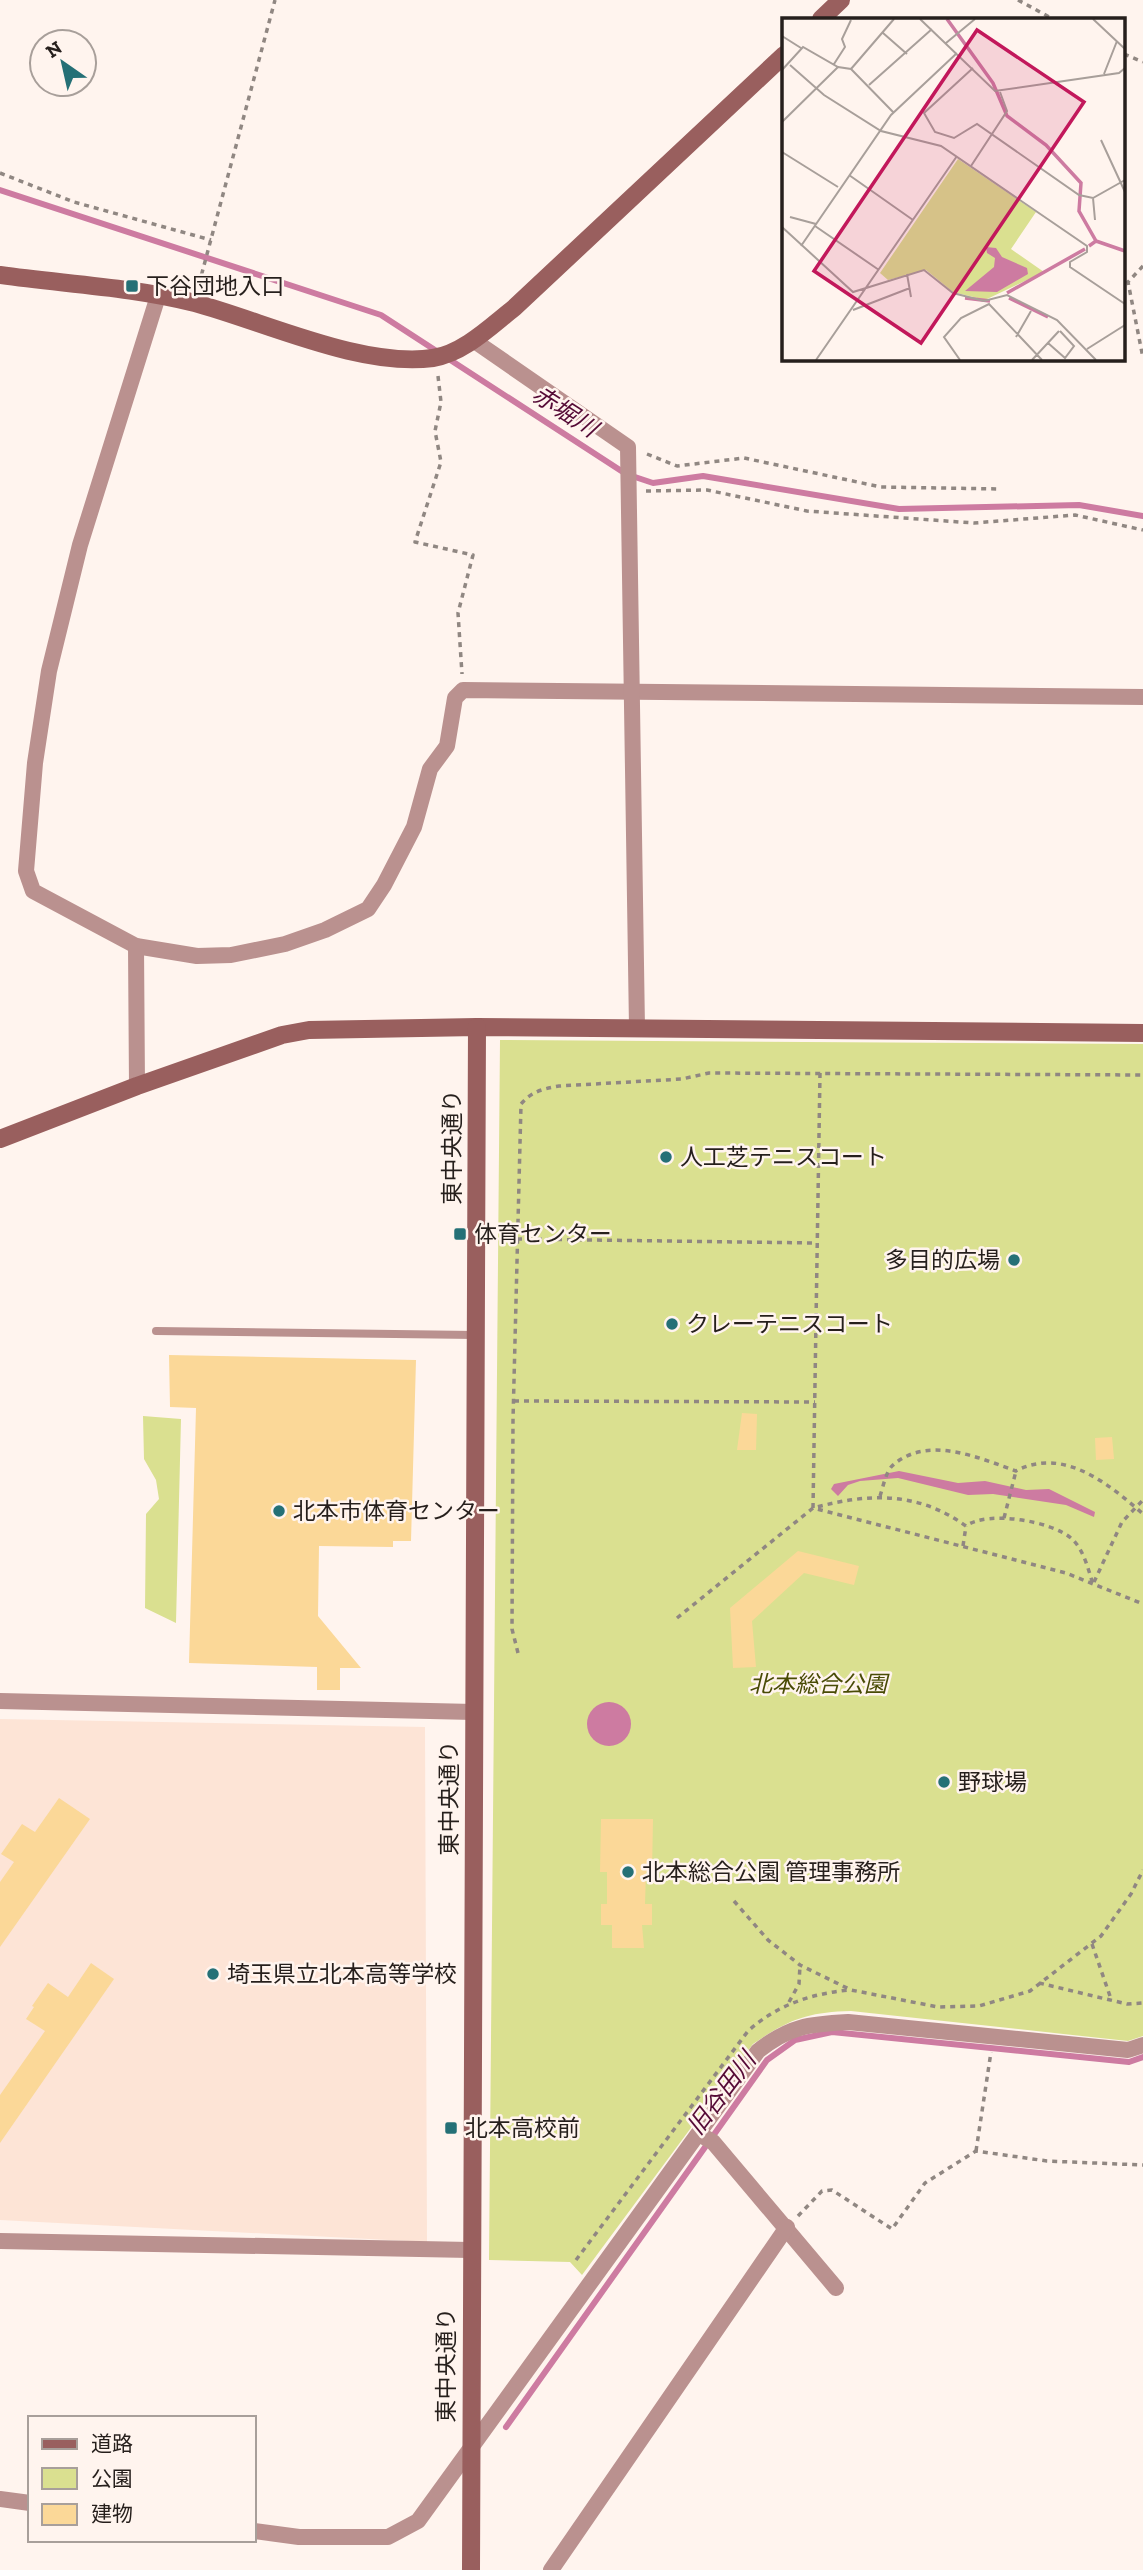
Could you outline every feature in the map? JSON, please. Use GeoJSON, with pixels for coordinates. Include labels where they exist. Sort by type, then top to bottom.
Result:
{"type":"FeatureCollection","features":[{"type":"Feature","properties":{"kind":"street"},"geometry":{"type":"LineString","coordinates":[[822,18],[841,0]]}},
{"type":"Feature","properties":{"kind":"street"},"geometry":{"type":"LineString","coordinates":[[0,275],[194,303],[355,352],[404,360],[436,357],[473,340],[514,308],[782,57]]}},
{"type":"Feature","properties":{"kind":"street"},"geometry":{"type":"LineString","coordinates":[[158,296],[80,545],[49,671],[35,763],[26,872],[33,891],[136,946],[197,956],[231,955],[285,944],[368,909],[414,827],[430,769],[447,746],[455,698],[463,690],[1143,697]]}},
{"type":"Feature","properties":{"kind":"street"},"geometry":{"type":"LineString","coordinates":[[473,340],[628,447],[637,1028]]}},
{"type":"Feature","properties":{"kind":"street"},"geometry":{"type":"LineString","coordinates":[[136,946],[137,1086]]}},
{"type":"Feature","properties":{"kind":"street"},"geometry":{"type":"LineString","coordinates":[[0,1139],[137,1086],[282,1035],[309,1030],[477,1027],[1143,1033]]}},
{"type":"Feature","properties":{"kind":"street","name":"東中央通り"},"geometry":{"type":"LineString","coordinates":[[471,2570],[470,2250],[477,1027]]}},
{"type":"Feature","properties":{"kind":"street"},"geometry":{"type":"LineString","coordinates":[[0,1701],[474,1712]]}},
{"type":"Feature","properties":{"kind":"street"},"geometry":{"type":"LineString","coordinates":[[256,2531],[299,2537],[388,2537],[418,2521],[758,2051],[778,2035],[804,2025],[848,2022],[1128,2050],[1143,2045]]}},
{"type":"Feature","properties":{"kind":"street"},"geometry":{"type":"LineString","coordinates":[[699,2134],[713,2142],[836,2288]]}},
{"type":"Feature","properties":{"kind":"street"},"geometry":{"type":"LineString","coordinates":[[551,2570],[787,2227]]}},
{"type":"Feature","properties":{"kind":"street"},"geometry":{"type":"LineString","coordinates":[[0,2241],[470,2250]]}},
{"type":"Feature","properties":{"kind":"street"},"geometry":{"type":"LineString","coordinates":[[0,2499],[28,2503]]}},
{"type":"Feature","properties":{"kind":"lane"},"geometry":{"type":"LineString","coordinates":[[156,1331],[476,1335]]}},
{"type":"Feature","properties":{"kind":"path"},"geometry":{"type":"LineString","coordinates":[[194,303],[275,0]]}},
{"type":"Feature","properties":{"kind":"path"},"geometry":{"type":"LineString","coordinates":[[1018,0],[1051,18]]}},
{"type":"Feature","properties":{"kind":"path"},"geometry":{"type":"LineString","coordinates":[[1126,55],[1143,62]]}},
{"type":"Feature","properties":{"kind":"path"},"geometry":{"type":"LineString","coordinates":[[0,173],[74,202],[211,240]]}},
{"type":"Feature","properties":{"kind":"path"},"geometry":{"type":"LineString","coordinates":[[1143,265],[1128,282],[1143,358]]}},
{"type":"Feature","properties":{"kind":"path"},"geometry":{"type":"LineString","coordinates":[[436,357],[441,402],[435,432],[442,462],[415,542],[473,555],[458,613],[463,690]]}},
{"type":"Feature","properties":{"kind":"path"},"geometry":{"type":"LineString","coordinates":[[628,447],[677,466],[744,458],[881,487],[999,489]]}},
{"type":"Feature","properties":{"kind":"path"},"geometry":{"type":"LineString","coordinates":[[630,491],[708,490],[807,511],[974,523],[1074,514],[1143,530]]}},
{"type":"Feature","properties":{"kind":"path"},"geometry":{"type":"LineString","coordinates":[[813,1508],[820,1072]]}},
{"type":"Feature","properties":{"kind":"path"},"geometry":{"type":"LineString","coordinates":[[518,1653],[512,1629],[521,1104],[539,1089],[682,1079],[709,1073],[1143,1075]]}},
{"type":"Feature","properties":{"kind":"path"},"geometry":{"type":"LineString","coordinates":[[517,1239],[817,1243]]}},
{"type":"Feature","properties":{"kind":"path"},"geometry":{"type":"LineString","coordinates":[[514,1401],[815,1402]]}},
{"type":"Feature","properties":{"kind":"path"},"geometry":{"type":"LineString","coordinates":[[880,1496],[890,1468],[924,1452],[957,1450],[1016,1471],[1028,1465],[1063,1464],[1093,1474],[1143,1514]]}},
{"type":"Feature","properties":{"kind":"path"},"geometry":{"type":"LineString","coordinates":[[1004,1518],[1016,1471]]}},
{"type":"Feature","properties":{"kind":"path"},"geometry":{"type":"LineString","coordinates":[[677,1618],[813,1508],[849,1499],[880,1496],[948,1513],[966,1526]]}},
{"type":"Feature","properties":{"kind":"path"},"geometry":{"type":"LineString","coordinates":[[1093,1584],[1122,1522],[1143,1500]]}},
{"type":"Feature","properties":{"kind":"path"},"geometry":{"type":"LineString","coordinates":[[813,1508],[1066,1573],[1143,1604]]}},
{"type":"Feature","properties":{"kind":"path"},"geometry":{"type":"LineString","coordinates":[[966,1526],[990,1517],[1055,1529],[1072,1539],[1085,1559],[1093,1584]]}},
{"type":"Feature","properties":{"kind":"path"},"geometry":{"type":"LineString","coordinates":[[962,1546],[966,1526]]}},
{"type":"Feature","properties":{"kind":"path"},"geometry":{"type":"LineString","coordinates":[[734,1901],[768,1940],[800,1965],[851,1990],[938,2007],[979,2006],[1030,1991],[1101,1936],[1131,1894],[1143,1870]]}},
{"type":"Feature","properties":{"kind":"path"},"geometry":{"type":"LineString","coordinates":[[1091,1944],[1111,1999]]}},
{"type":"Feature","properties":{"kind":"path"},"geometry":{"type":"LineString","coordinates":[[789,2003],[799,1984],[800,1965]]}},
{"type":"Feature","properties":{"kind":"path"},"geometry":{"type":"LineString","coordinates":[[1040,1983],[1128,2004],[1143,2003]]}},
{"type":"Feature","properties":{"kind":"path"},"geometry":{"type":"LineString","coordinates":[[976,2151],[994,2036]]}},
{"type":"Feature","properties":{"kind":"path"},"geometry":{"type":"LineString","coordinates":[[787,2227],[822,2191],[832,2190],[892,2229],[925,2183],[976,2151],[1009,2153],[1047,2161],[1143,2165]]}},
{"type":"Feature","properties":{"kind":"shaded area"},"geometry":{"type":"Polygon","coordinates":[[[899,1471],[958,1483],[985,1481],[1026,1490],[1049,1489],[1095,1512],[1094,1517],[1066,1505],[993,1494],[968,1495],[898,1478],[860,1481],[848,1485],[838,1496],[831,1489],[834,1484],[899,1471]]]}},
{"type":"Feature","properties":{"kind":"shaded area"},"geometry":{"type":"Polygon","coordinates":[[[609,1702],[625,1708],[631,1724],[625,1740],[609,1746],[593,1740],[587,1724],[593,1708],[609,1702]]]}},
{"type":"Feature","properties":{"kind":"shaded area","name":"埼玉県立北本高等学校"},"geometry":{"type":"Polygon","coordinates":[[[0,1719],[425,1727],[427,2242],[0,2220],[0,1719]]]}},
{"type":"Feature","properties":{"kind":"green space","name":"北本総合公園"},"geometry":{"type":"Polygon","coordinates":[[[500,1040],[1143,1044],[1143,2036],[1128,2041],[851,2011],[822,2013],[788,2023],[753,2044],[582,2275],[570,2262],[489,2260],[500,1040]]]}},
{"type":"Feature","properties":{"kind":"green space"},"geometry":{"type":"Polygon","coordinates":[[[143,1416],[181,1419],[176,1623],[145,1608],[146,1514],[159,1499],[156,1480],[144,1459],[143,1416]]]}},
{"type":"Feature","properties":{"kind":"building"},"geometry":{"type":"Polygon","coordinates":[[[169,1355],[416,1360],[411,1541],[393,1541],[393,1547],[319,1546],[318,1616],[361,1668],[340,1668],[340,1690],[317,1690],[317,1667],[189,1663],[196,1408],[170,1407],[169,1355]]]}},
{"type":"Feature","properties":{"kind":"building"},"geometry":{"type":"Polygon","coordinates":[[[742,1413],[757,1414],[756,1450],[737,1450],[742,1413]]]}},
{"type":"Feature","properties":{"kind":"building"},"geometry":{"type":"Polygon","coordinates":[[[1112,1437],[1114,1459],[1096,1460],[1095,1438],[1112,1437]]]}},
{"type":"Feature","properties":{"kind":"building"},"geometry":{"type":"Polygon","coordinates":[[[798,1551],[859,1566],[854,1585],[804,1573],[752,1621],[756,1667],[733,1668],[730,1608],[798,1551]]]}},
{"type":"Feature","properties":{"kind":"building"},"geometry":{"type":"Polygon","coordinates":[[[59,1798],[90,1819],[0,1947],[0,1882],[14,1862],[1,1854],[22,1824],[35,1832],[59,1798]]]}},
{"type":"Feature","properties":{"kind":"building","name":"北本総合公園 管理事務所"},"geometry":{"type":"Polygon","coordinates":[[[601,1819],[653,1819],[652,1872],[646,1872],[645,1904],[652,1904],[652,1925],[642,1925],[644,1948],[612,1948],[612,1925],[601,1925],[601,1904],[607,1904],[607,1872],[600,1872],[601,1819]]]}},
{"type":"Feature","properties":{"kind":"building"},"geometry":{"type":"Polygon","coordinates":[[[91,1963],[114,1979],[0,2143],[0,2095],[45,2031],[26,2019],[34,2007],[32,2006],[48,1983],[68,1997],[91,1963]]]}},
{"type":"Feature","properties":{"kind":"waterway","name":"赤堀川"},"geometry":{"type":"LineString","coordinates":[[0,190],[381,315],[626,474],[653,483],[703,476],[899,509],[1079,505],[1143,516]]}},
{"type":"Feature","properties":{"kind":"waterway","name":"旧谷田川"},"geometry":{"type":"LineString","coordinates":[[506,2427],[767,2060],[795,2040],[832,2032],[1129,2062],[1143,2057]]}},
{"type":"Feature","properties":{"kind":"place","name":"下谷団地入口"},"geometry":{"type":"Point","coordinates":[132,286]}},
{"type":"Feature","properties":{"kind":"place","name":"人工芝テニスコート"},"geometry":{"type":"Point","coordinates":[666,1157]}},
{"type":"Feature","properties":{"kind":"place","name":"体育センター"},"geometry":{"type":"Point","coordinates":[460,1234]}},
{"type":"Feature","properties":{"kind":"place","name":"多目的広場"},"geometry":{"type":"Point","coordinates":[1014,1260]}},
{"type":"Feature","properties":{"kind":"place","name":"クレーテニスコート"},"geometry":{"type":"Point","coordinates":[672,1324]}},
{"type":"Feature","properties":{"kind":"place","name":"北本市体育センター"},"geometry":{"type":"Point","coordinates":[279,1511]}},
{"type":"Feature","properties":{"kind":"place","name":"野球場"},"geometry":{"type":"Point","coordinates":[944,1782]}},
{"type":"Feature","properties":{"kind":"place","name":"北本総合公園 管理事務所"},"geometry":{"type":"Point","coordinates":[628,1872]}},
{"type":"Feature","properties":{"kind":"place","name":"埼玉県立北本高等学校"},"geometry":{"type":"Point","coordinates":[213,1974]}},
{"type":"Feature","properties":{"kind":"place","name":"北本高校前"},"geometry":{"type":"Point","coordinates":[451,2128]}}]}
